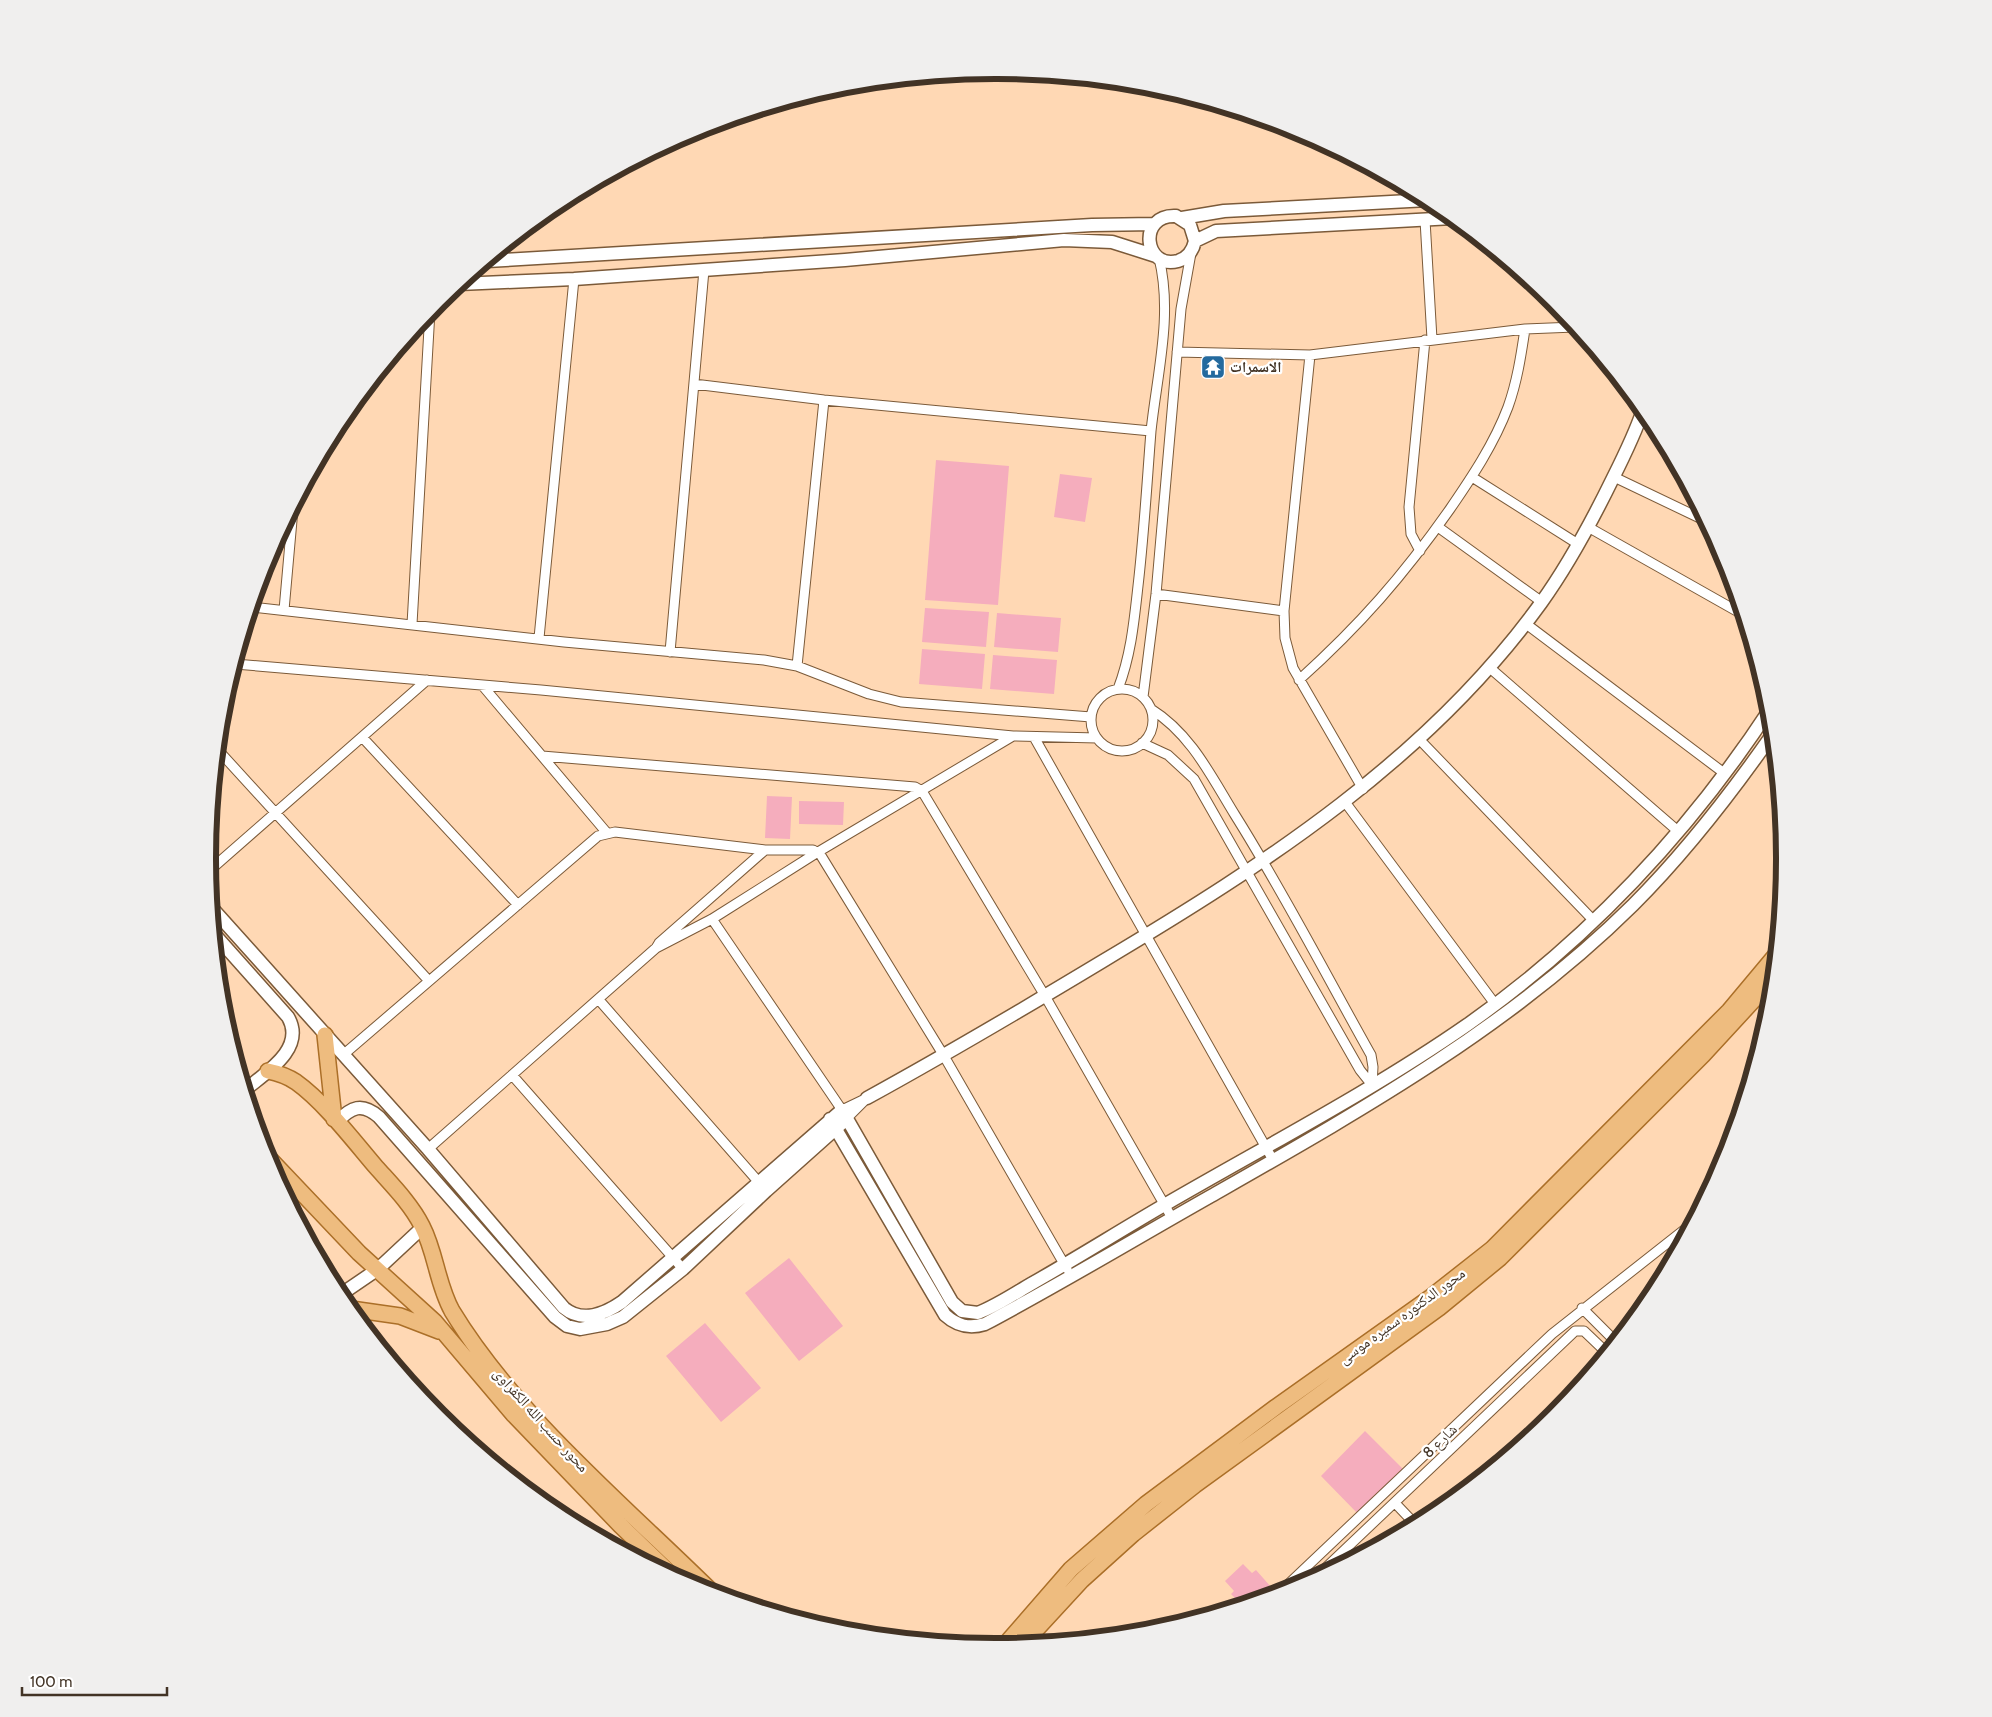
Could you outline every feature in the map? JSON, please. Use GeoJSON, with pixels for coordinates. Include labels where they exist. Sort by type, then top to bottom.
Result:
{"type":"FeatureCollection","features":[{"type":"Feature","properties":{"kind":"main road","name":"محور الدكتوره سميره موسى"},"geometry":{"type":"LineString","coordinates":[[1011,1638],[1071,1569],[1146,1504],[1276,1407],[1431,1297],[1492,1249],[1722,1018],[1768,964]]}},
{"type":"Feature","properties":{"kind":"main road","name":"محور الدكتوره سميره موسى"},"geometry":{"type":"LineString","coordinates":[[1030,1637],[1082,1580],[1140,1528],[1439,1308],[1500,1258],[1703,1056],[1765,988]]}},
{"type":"Feature","properties":{"kind":"main road"},"geometry":{"type":"LineString","coordinates":[[325,1035],[335,1120]]}},
{"type":"Feature","properties":{"kind":"main road","name":"محور حسب الله الكفراوى"},"geometry":{"type":"LineString","coordinates":[[268,1071],[282,1074],[296,1081],[335,1120],[412,1209],[423,1227],[446,1300],[502,1380],[547,1430],[701,1580]]}},
{"type":"Feature","properties":{"kind":"main road","name":"محور حسب الله الكفراوى"},"geometry":{"type":"LineString","coordinates":[[283,1172],[359,1252],[447,1335],[513,1414],[657,1561]]}},
{"type":"Feature","properties":{"kind":"main road"},"geometry":{"type":"LineString","coordinates":[[361,1310],[400,1316],[447,1335]]}},
{"type":"Feature","properties":{"kind":"street"},"geometry":{"type":"LineString","coordinates":[[496,260],[1099,224],[1154,224],[1170,216],[1182,218],[1224,211],[1414,201]]}},
{"type":"Feature","properties":{"kind":"street"},"geometry":{"type":"LineString","coordinates":[[1143,697],[1156,594],[1181,308],[1193,246],[1190,225],[1182,218]]}},
{"type":"Feature","properties":{"kind":"street"},"geometry":{"type":"LineString","coordinates":[[470,284],[574,279],[845,260],[1064,240],[1112,242],[1176,262],[1209,233],[1225,230],[1441,219]]}},
{"type":"Feature","properties":{"kind":"street"},"geometry":{"type":"LineString","coordinates":[[1420,551],[1411,534],[1409,507],[1429,340],[1425,220]]}},
{"type":"Feature","properties":{"kind":"street"},"geometry":{"type":"LineString","coordinates":[[1118,689],[1132,641],[1147,505],[1151,431],[1165,310],[1163,275],[1157,257],[1149,244],[1154,224]]}},
{"type":"Feature","properties":{"kind":"street"},"geometry":{"type":"LineString","coordinates":[[843,240],[845,260]]}},
{"type":"Feature","properties":{"kind":"street"},"geometry":{"type":"LineString","coordinates":[[670,652],[704,270]]}},
{"type":"Feature","properties":{"kind":"street"},"geometry":{"type":"LineString","coordinates":[[539,638],[574,279]]}},
{"type":"Feature","properties":{"kind":"street"},"geometry":{"type":"LineString","coordinates":[[412,624],[429,324]]}},
{"type":"Feature","properties":{"kind":"street"},"geometry":{"type":"LineString","coordinates":[[1177,352],[1310,355],[1524,329],[1566,327]]}},
{"type":"Feature","properties":{"kind":"street"},"geometry":{"type":"LineString","coordinates":[[1299,680],[1363,619],[1396,584],[1472,478],[1492,443],[1509,405],[1520,365],[1524,329]]}},
{"type":"Feature","properties":{"kind":"street"},"geometry":{"type":"LineString","coordinates":[[1310,355],[1284,611],[1287,648],[1299,680],[1363,789]]}},
{"type":"Feature","properties":{"kind":"street"},"geometry":{"type":"LineString","coordinates":[[694,384],[824,400],[1151,431]]}},
{"type":"Feature","properties":{"kind":"street"},"geometry":{"type":"LineString","coordinates":[[797,666],[824,400]]}},
{"type":"Feature","properties":{"kind":"street"},"geometry":{"type":"LineString","coordinates":[[588,1322],[617,1305],[673,1257],[762,1186],[833,1124],[867,1098],[944,1056],[1248,872],[1363,789],[1455,705],[1490,668],[1542,602],[1588,527],[1628,449],[1640,419]]}},
{"type":"Feature","properties":{"kind":"street"},"geometry":{"type":"LineString","coordinates":[[1614,477],[1696,516]]}},
{"type":"Feature","properties":{"kind":"street"},"geometry":{"type":"LineString","coordinates":[[1472,478],[1578,544]]}},
{"type":"Feature","properties":{"kind":"street"},"geometry":{"type":"LineString","coordinates":[[284,610],[291,526]]}},
{"type":"Feature","properties":{"kind":"street"},"geometry":{"type":"LineString","coordinates":[[1438,527],[1542,602]]}},
{"type":"Feature","properties":{"kind":"street"},"geometry":{"type":"LineString","coordinates":[[1588,527],[1735,610]]}},
{"type":"Feature","properties":{"kind":"street"},"geometry":{"type":"LineString","coordinates":[[1156,594],[1284,611]]}},
{"type":"Feature","properties":{"kind":"street"},"geometry":{"type":"LineString","coordinates":[[258,607],[670,652],[764,660],[797,666],[869,694],[901,702],[1091,718]]}},
{"type":"Feature","properties":{"kind":"street"},"geometry":{"type":"LineString","coordinates":[[1525,623],[1724,773]]}},
{"type":"Feature","properties":{"kind":"street"},"geometry":{"type":"LineString","coordinates":[[241,665],[482,685],[1013,736],[1097,738]]}},
{"type":"Feature","properties":{"kind":"street"},"geometry":{"type":"LineString","coordinates":[[1490,668],[1679,832]]}},
{"type":"Feature","properties":{"kind":"street"},"geometry":{"type":"LineString","coordinates":[[216,865],[427,680]]}},
{"type":"Feature","properties":{"kind":"street"},"geometry":{"type":"LineString","coordinates":[[482,685],[607,833]]}},
{"type":"Feature","properties":{"kind":"street"},"geometry":{"type":"LineString","coordinates":[[1151,709],[1152,724],[1142,743],[1122,751],[1108,747],[1093,732],[1091,718],[1098,700],[1109,692],[1118,689],[1134,691],[1143,697],[1151,709],[1174,726],[1190,744],[1263,860],[1371,1056],[1373,1067],[1372,1085]]}},
{"type":"Feature","properties":{"kind":"street"},"geometry":{"type":"LineString","coordinates":[[712,919],[844,1115],[952,1302],[958,1309],[972,1313],[983,1311],[1372,1085],[1439,1044],[1495,1004],[1593,920],[1679,832],[1763,719]]}},
{"type":"Feature","properties":{"kind":"street"},"geometry":{"type":"LineString","coordinates":[[656,948],[662,947],[712,919],[818,852],[1013,736]]}},
{"type":"Feature","properties":{"kind":"street"},"geometry":{"type":"LineString","coordinates":[[362,737],[518,905]]}},
{"type":"Feature","properties":{"kind":"street"},"geometry":{"type":"LineString","coordinates":[[1034,737],[1273,1160]]}},
{"type":"Feature","properties":{"kind":"street"},"geometry":{"type":"LineString","coordinates":[[1419,739],[1593,920]]}},
{"type":"Feature","properties":{"kind":"street"},"geometry":{"type":"LineString","coordinates":[[833,1124],[941,1309],[955,1323],[974,1327],[985,1324],[1072,1278],[1380,1098],[1446,1056],[1534,991],[1633,905],[1711,817],[1767,742]]}},
{"type":"Feature","properties":{"kind":"street"},"geometry":{"type":"LineString","coordinates":[[1142,743],[1168,755],[1186,770],[1248,872],[1360,1070],[1380,1098]]}},
{"type":"Feature","properties":{"kind":"street"},"geometry":{"type":"LineString","coordinates":[[223,756],[429,981]]}},
{"type":"Feature","properties":{"kind":"street"},"geometry":{"type":"LineString","coordinates":[[542,756],[915,787],[922,791],[1045,996],[1172,1218]]}},
{"type":"Feature","properties":{"kind":"street"},"geometry":{"type":"LineString","coordinates":[[1345,802],[1495,1004]]}},
{"type":"Feature","properties":{"kind":"street"},"geometry":{"type":"LineString","coordinates":[[343,1055],[592,840],[607,833],[765,850],[813,850],[818,852],[944,1056],[1072,1278]]}},
{"type":"Feature","properties":{"kind":"street"},"geometry":{"type":"LineString","coordinates":[[428,1150],[599,1000],[656,948],[659,943],[765,850]]}},
{"type":"Feature","properties":{"kind":"street"},"geometry":{"type":"LineString","coordinates":[[219,915],[428,1150],[564,1308],[588,1322]]}},
{"type":"Feature","properties":{"kind":"street"},"geometry":{"type":"LineString","coordinates":[[221,942],[291,1022],[293,1034],[291,1045],[285,1055],[251,1085]]}},
{"type":"Feature","properties":{"kind":"street"},"geometry":{"type":"LineString","coordinates":[[599,1000],[762,1186]]}},
{"type":"Feature","properties":{"kind":"street"},"geometry":{"type":"LineString","coordinates":[[1439,1044],[1446,1056]]}},
{"type":"Feature","properties":{"kind":"street"},"geometry":{"type":"LineString","coordinates":[[512,1075],[683,1270]]}},
{"type":"Feature","properties":{"kind":"street"},"geometry":{"type":"LineString","coordinates":[[335,1120],[355,1107],[366,1108],[375,1113],[554,1317],[572,1327],[588,1322],[623,1317],[683,1270],[762,1186]]}},
{"type":"Feature","properties":{"kind":"street"},"geometry":{"type":"LineString","coordinates":[[347,1290],[378,1269],[423,1227]]}},
{"type":"Feature","properties":{"kind":"street"},"geometry":{"type":"LineString","coordinates":[[1294,1579],[1552,1334],[1582,1308],[1678,1234]]}},
{"type":"Feature","properties":{"kind":"street"},"geometry":{"type":"LineString","coordinates":[[1582,1308],[1611,1337]]}},
{"type":"Feature","properties":{"kind":"street","name":"شارع 8"},"geometry":{"type":"LineString","coordinates":[[1332,1562],[1575,1331],[1582,1330],[1586,1332],[1602,1348]]}},
{"type":"Feature","properties":{"kind":"street"},"geometry":{"type":"LineString","coordinates":[[1395,1503],[1410,1519]]}},
{"type":"Feature","properties":{"kind":"shaded area"},"geometry":{"type":"Polygon","coordinates":[[[936,460],[1009,466],[998,605],[925,600],[936,460]]]}},
{"type":"Feature","properties":{"kind":"shaded area"},"geometry":{"type":"Polygon","coordinates":[[[1060,474],[1092,478],[1085,522],[1054,517],[1060,474]]]}},
{"type":"Feature","properties":{"kind":"shaded area"},"geometry":{"type":"Polygon","coordinates":[[[925,608],[989,612],[986,647],[922,642],[925,608]]]}},
{"type":"Feature","properties":{"kind":"shaded area"},"geometry":{"type":"Polygon","coordinates":[[[997,613],[1061,618],[1058,652],[994,647],[997,613]]]}},
{"type":"Feature","properties":{"kind":"shaded area"},"geometry":{"type":"Polygon","coordinates":[[[922,649],[985,654],[982,689],[919,684],[922,649]]]}},
{"type":"Feature","properties":{"kind":"shaded area"},"geometry":{"type":"Polygon","coordinates":[[[993,655],[1057,660],[1054,694],[990,689],[993,655]]]}},
{"type":"Feature","properties":{"kind":"shaded area"},"geometry":{"type":"Polygon","coordinates":[[[767,796],[792,797],[790,839],[765,838],[767,796]]]}},
{"type":"Feature","properties":{"kind":"shaded area"},"geometry":{"type":"Polygon","coordinates":[[[799,801],[844,802],[843,825],[799,824],[799,801]]]}},
{"type":"Feature","properties":{"kind":"shaded area"},"geometry":{"type":"Polygon","coordinates":[[[789,1258],[843,1326],[799,1361],[745,1293],[789,1258]]]}},
{"type":"Feature","properties":{"kind":"shaded area"},"geometry":{"type":"Polygon","coordinates":[[[705,1323],[761,1388],[721,1422],[666,1356],[705,1323]]]}},
{"type":"Feature","properties":{"kind":"shaded area"},"geometry":{"type":"Polygon","coordinates":[[[1365,1431],[1404,1470],[1359,1515],[1321,1476],[1365,1431]]]}},
{"type":"Feature","properties":{"kind":"shaded area"},"geometry":{"type":"Polygon","coordinates":[[[1243,1564],[1252,1573],[1256,1570],[1271,1587],[1237,1600],[1231,1594],[1234,1591],[1225,1581],[1243,1564]]]}},
{"type":"Feature","properties":{"kind":"place","name":"الاسمرات"},"geometry":{"type":"Point","coordinates":[1213,367]}}]}
